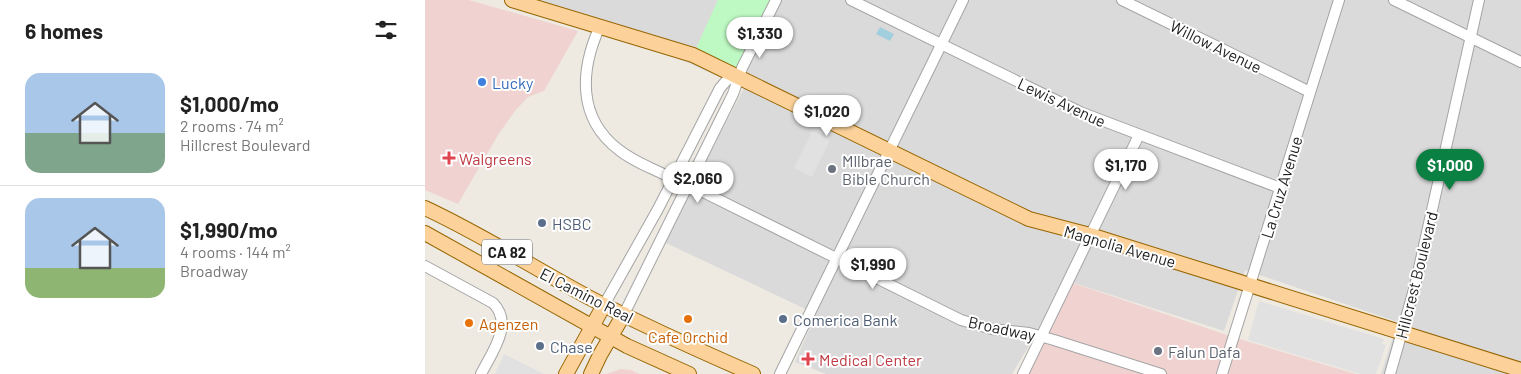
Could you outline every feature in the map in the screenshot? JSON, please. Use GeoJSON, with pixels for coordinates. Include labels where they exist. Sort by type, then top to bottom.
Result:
{"type":"FeatureCollection","features":[{"type":"Feature","properties":{"kind":"main road","name":"Magnolia Avenue"},"geometry":{"type":"LineString","coordinates":[[511,0],[679,49],[738,76],[1029,220],[1090,235],[1521,370]]}},
{"type":"Feature","properties":{"kind":"main road","name":"El Camino Real"},"geometry":{"type":"LineString","coordinates":[[425,208],[604,304],[753,374]]}},
{"type":"Feature","properties":{"kind":"main road","name":"El Camino Real"},"geometry":{"type":"LineString","coordinates":[[425,233],[627,346],[689,374]]}},
{"type":"Feature","properties":{"kind":"main road"},"geometry":{"type":"LineString","coordinates":[[566,374],[604,304]]}},
{"type":"Feature","properties":{"kind":"main road"},"geometry":{"type":"LineString","coordinates":[[591,374],[624,314]]}},
{"type":"Feature","properties":{"kind":"street"},"geometry":{"type":"LineString","coordinates":[[624,314],[689,186],[733,94],[738,76],[776,0]]}},
{"type":"Feature","properties":{"kind":"street","name":"Lewis Avenue"},"geometry":{"type":"LineString","coordinates":[[851,0],[1080,112],[1280,188]]}},
{"type":"Feature","properties":{"kind":"street"},"geometry":{"type":"LineString","coordinates":[[783,373],[963,0]]}},
{"type":"Feature","properties":{"kind":"street","name":"Willow Avenue"},"geometry":{"type":"LineString","coordinates":[[1122,0],[1310,92]]}},
{"type":"Feature","properties":{"kind":"street","name":"La Cruz Avenue"},"geometry":{"type":"LineString","coordinates":[[1222,374],[1339,0]]}},
{"type":"Feature","properties":{"kind":"street"},"geometry":{"type":"LineString","coordinates":[[1394,0],[1521,62]]}},
{"type":"Feature","properties":{"kind":"street","name":"Hillcrest Boulevard"},"geometry":{"type":"LineString","coordinates":[[1390,374],[1403,333],[1423,251],[1479,0]]}},
{"type":"Feature","properties":{"kind":"street"},"geometry":{"type":"LineString","coordinates":[[599,26],[587,64],[585,78],[585,94],[589,110],[607,139],[618,150],[673,179]]}},
{"type":"Feature","properties":{"kind":"street"},"geometry":{"type":"LineString","coordinates":[[604,304],[673,179],[720,88],[727,80],[738,76]]}},
{"type":"Feature","properties":{"kind":"street"},"geometry":{"type":"LineString","coordinates":[[1023,374],[1139,135]]}},
{"type":"Feature","properties":{"kind":"street","name":"Broadway"},"geometry":{"type":"LineString","coordinates":[[689,186],[961,320],[992,329],[1042,336],[1161,374]]}},
{"type":"Feature","properties":{"kind":"street"},"geometry":{"type":"LineString","coordinates":[[425,266],[493,303],[499,309],[503,326],[481,374]]}},
{"type":"Feature","properties":{"kind":"shaded area"},"geometry":{"type":"Polygon","coordinates":[[[425,0],[469,0],[578,31],[544,91],[528,97],[515,111],[498,135],[458,204],[425,190],[425,0]]]}},
{"type":"Feature","properties":{"kind":"shaded area"},"geometry":{"type":"Polygon","coordinates":[[[518,0],[1521,0],[1521,374],[1381,374],[1398,322],[1245,270],[1224,331],[1068,281],[1012,374],[826,374],[795,362],[816,314],[664,242],[744,88],[604,25],[518,0]]]}},
{"type":"Feature","properties":{"kind":"shaded area"},"geometry":{"type":"Polygon","coordinates":[[[812,131],[830,140],[812,177],[794,168],[812,131]]]}},
{"type":"Feature","properties":{"kind":"shaded area"},"geometry":{"type":"Polygon","coordinates":[[[1070,282],[1233,337],[1356,374],[1024,374],[1070,282]]]}},
{"type":"Feature","properties":{"kind":"shaded area"},"geometry":{"type":"Polygon","coordinates":[[[1259,301],[1384,339],[1382,344],[1386,345],[1376,374],[1360,374],[1248,340],[1259,301]]]}},
{"type":"Feature","properties":{"kind":"shaded area"},"geometry":{"type":"Polygon","coordinates":[[[504,354],[544,374],[495,374],[504,354]]]}},
{"type":"Feature","properties":{"kind":"shaded area"},"geometry":{"type":"Polygon","coordinates":[[[621,369],[631,370],[639,374],[606,374],[621,369]]]}},
{"type":"Feature","properties":{"kind":"green space"},"geometry":{"type":"Polygon","coordinates":[[[718,0],[776,0],[738,76],[693,55],[718,0]]]}},
{"type":"Feature","properties":{"kind":"water"},"geometry":{"type":"Polygon","coordinates":[[[880,27],[894,34],[890,41],[876,34],[880,27]]]}},
{"type":"Feature","properties":{"kind":"place","name":"Lucky"},"geometry":{"type":"Point","coordinates":[482,82]}},
{"type":"Feature","properties":{"kind":"place","name":"Walgreens"},"geometry":{"type":"Point","coordinates":[449,158]}},
{"type":"Feature","properties":{"kind":"place","name":"Mllbrae Bible Church"},"geometry":{"type":"Point","coordinates":[832,169]}},
{"type":"Feature","properties":{"kind":"place","name":"HSBC"},"geometry":{"type":"Point","coordinates":[542,223]}},
{"type":"Feature","properties":{"kind":"place","name":"Cafe Orchid"},"geometry":{"type":"Point","coordinates":[688,319]}},
{"type":"Feature","properties":{"kind":"place","name":"Comerica Bank"},"geometry":{"type":"Point","coordinates":[783,319]}},
{"type":"Feature","properties":{"kind":"place","name":"Agenzen"},"geometry":{"type":"Point","coordinates":[469,323]}},
{"type":"Feature","properties":{"kind":"place","name":"Chase"},"geometry":{"type":"Point","coordinates":[540,346]}},
{"type":"Feature","properties":{"kind":"place","name":"Falun Dafa"},"geometry":{"type":"Point","coordinates":[1158,351]}},
{"type":"Feature","properties":{"kind":"place","name":"Medical Center"},"geometry":{"type":"Point","coordinates":[808,359]}}]}
